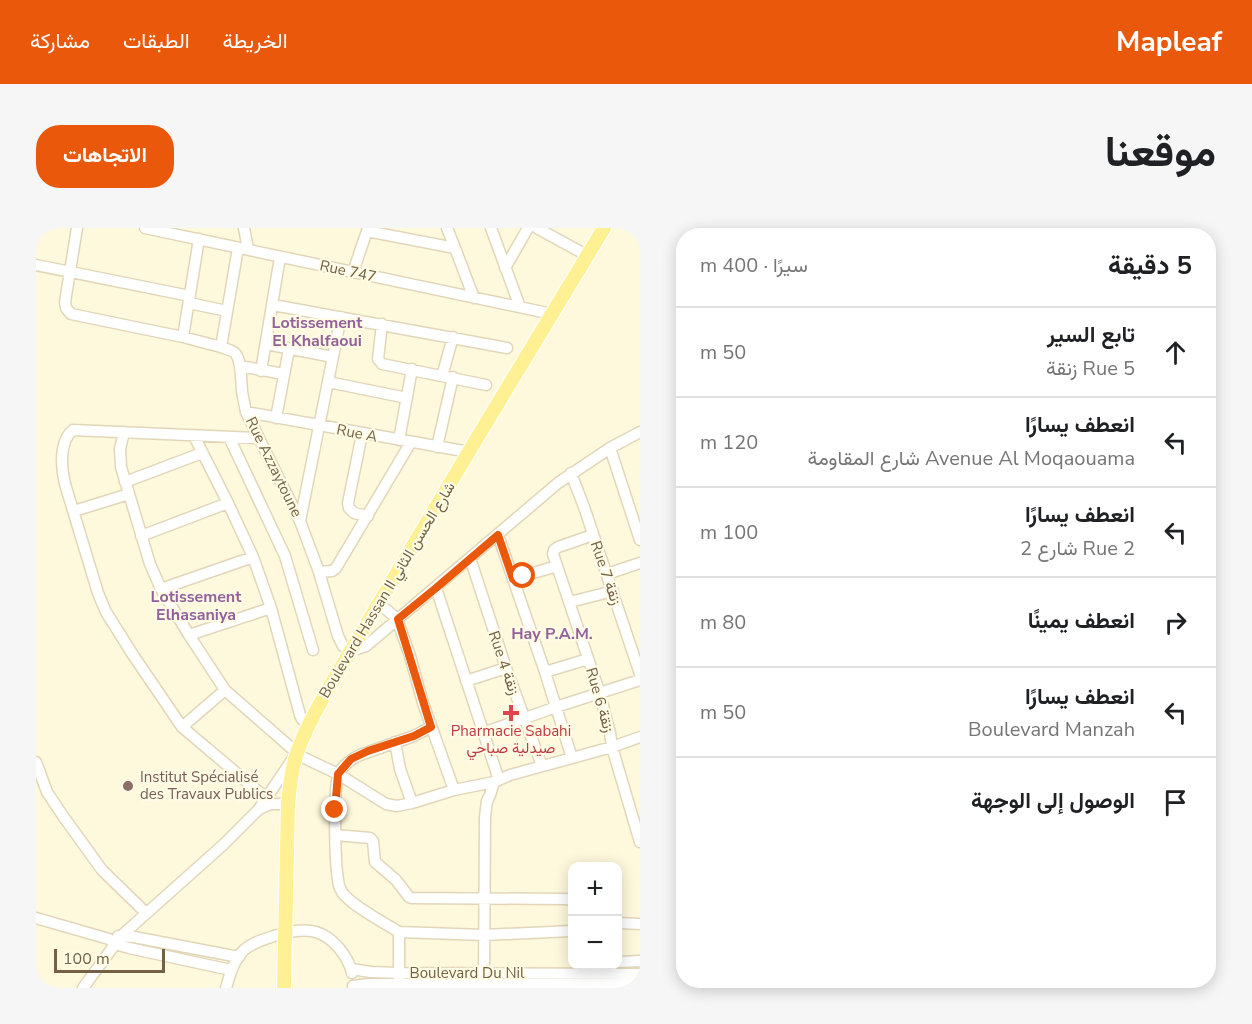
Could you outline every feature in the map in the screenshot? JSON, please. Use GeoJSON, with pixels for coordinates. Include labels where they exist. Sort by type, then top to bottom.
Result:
{"type":"FeatureCollection","features":[{"type":"Feature","properties":{"kind":"main road","name":"Boulevard Hassan II شارع الحسن الثاني"},"geometry":{"type":"LineString","coordinates":[[284,988],[288,804],[297,753],[309,724],[604,228]]}},
{"type":"Feature","properties":{"kind":"street"},"geometry":{"type":"LineString","coordinates":[[77,228],[65,302],[71,314],[221,347],[235,354],[240,366],[284,374]]}},
{"type":"Feature","properties":{"kind":"street","name":"Rue 747"},"geometry":{"type":"LineString","coordinates":[[145,228],[552,314]]}},
{"type":"Feature","properties":{"kind":"street"},"geometry":{"type":"LineString","coordinates":[[183,337],[203,228]]}},
{"type":"Feature","properties":{"kind":"street"},"geometry":{"type":"LineString","coordinates":[[221,347],[227,311],[243,249],[244,228]]}},
{"type":"Feature","properties":{"kind":"street"},"geometry":{"type":"LineString","coordinates":[[409,228],[414,241]]}},
{"type":"Feature","properties":{"kind":"street"},"geometry":{"type":"LineString","coordinates":[[447,228],[474,298]]}},
{"type":"Feature","properties":{"kind":"street"},"geometry":{"type":"LineString","coordinates":[[491,228],[520,307]]}},
{"type":"Feature","properties":{"kind":"street"},"geometry":{"type":"LineString","coordinates":[[505,268],[528,228]]}},
{"type":"Feature","properties":{"kind":"street"},"geometry":{"type":"LineString","coordinates":[[537,228],[588,256]]}},
{"type":"Feature","properties":{"kind":"street"},"geometry":{"type":"LineString","coordinates":[[353,272],[364,229],[455,248]]}},
{"type":"Feature","properties":{"kind":"street"},"geometry":{"type":"LineString","coordinates":[[261,370],[280,256]]}},
{"type":"Feature","properties":{"kind":"street"},"geometry":{"type":"LineString","coordinates":[[36,265],[189,299],[227,311]]}},
{"type":"Feature","properties":{"kind":"street"},"geometry":{"type":"LineString","coordinates":[[273,304],[507,348]]}},
{"type":"Feature","properties":{"kind":"street"},"geometry":{"type":"LineString","coordinates":[[300,521],[340,317]]}},
{"type":"Feature","properties":{"kind":"street"},"geometry":{"type":"LineString","coordinates":[[382,324],[378,360],[382,364],[486,385]]}},
{"type":"Feature","properties":{"kind":"street"},"geometry":{"type":"LineString","coordinates":[[437,447],[453,337]]}},
{"type":"Feature","properties":{"kind":"street"},"geometry":{"type":"LineString","coordinates":[[266,344],[333,357]]}},
{"type":"Feature","properties":{"kind":"street"},"geometry":{"type":"LineString","coordinates":[[276,418],[289,349]]}},
{"type":"Feature","properties":{"kind":"street","name":"Rue Azzaytoune"},"geometry":{"type":"LineString","coordinates":[[240,366],[246,412],[300,521],[319,572],[338,636],[343,646],[351,651]]}},
{"type":"Feature","properties":{"kind":"street"},"geometry":{"type":"LineString","coordinates":[[399,440],[412,369]]}},
{"type":"Feature","properties":{"kind":"street"},"geometry":{"type":"LineString","coordinates":[[328,382],[407,398]]}},
{"type":"Feature","properties":{"kind":"street","name":"Rue A"},"geometry":{"type":"LineString","coordinates":[[246,412],[469,452]]}},
{"type":"Feature","properties":{"kind":"street"},"geometry":{"type":"LineString","coordinates":[[258,438],[74,430],[67,436],[62,471],[98,593],[106,612],[182,727],[266,798]]}},
{"type":"Feature","properties":{"kind":"street"},"geometry":{"type":"LineString","coordinates":[[124,432],[120,459],[125,482],[150,564],[161,588],[225,690],[297,753],[338,774],[386,804],[396,806],[496,781],[640,737]]}},
{"type":"Feature","properties":{"kind":"street"},"geometry":{"type":"LineString","coordinates":[[351,651],[366,646],[571,473],[640,432]]}},
{"type":"Feature","properties":{"kind":"street"},"geometry":{"type":"LineString","coordinates":[[362,434],[348,503],[354,513],[368,516]]}},
{"type":"Feature","properties":{"kind":"street"},"geometry":{"type":"LineString","coordinates":[[194,436],[253,557],[271,608],[300,715],[309,724]]}},
{"type":"Feature","properties":{"kind":"street"},"geometry":{"type":"LineString","coordinates":[[230,436],[285,556],[314,650]]}},
{"type":"Feature","properties":{"kind":"street"},"geometry":{"type":"LineString","coordinates":[[319,572],[332,571],[336,568],[411,442]]}},
{"type":"Feature","properties":{"kind":"street"},"geometry":{"type":"LineString","coordinates":[[610,448],[637,518],[640,540]]}},
{"type":"Feature","properties":{"kind":"street"},"geometry":{"type":"LineString","coordinates":[[125,482],[202,453]]}},
{"type":"Feature","properties":{"kind":"street","name":"Rue 7 زنقة"},"geometry":{"type":"LineString","coordinates":[[571,473],[579,490],[640,674]]}},
{"type":"Feature","properties":{"kind":"street"},"geometry":{"type":"LineString","coordinates":[[74,511],[129,494]]}},
{"type":"Feature","properties":{"kind":"street"},"geometry":{"type":"LineString","coordinates":[[141,536],[228,503]]}},
{"type":"Feature","properties":{"kind":"street"},"geometry":{"type":"LineString","coordinates":[[498,535],[572,758]]}},
{"type":"Feature","properties":{"kind":"street","name":"Rue 6 زنقة"},"geometry":{"type":"LineString","coordinates":[[593,535],[558,547],[553,552],[600,694],[612,747],[640,842]]}},
{"type":"Feature","properties":{"kind":"street"},"geometry":{"type":"LineString","coordinates":[[161,588],[253,557]]}},
{"type":"Feature","properties":{"kind":"street","name":"Rue 4 زنقة"},"geometry":{"type":"LineString","coordinates":[[471,558],[506,668],[542,766]]}},
{"type":"Feature","properties":{"kind":"street"},"geometry":{"type":"LineString","coordinates":[[607,574],[640,563]]}},
{"type":"Feature","properties":{"kind":"street"},"geometry":{"type":"LineString","coordinates":[[513,579],[557,566]]}},
{"type":"Feature","properties":{"kind":"street"},"geometry":{"type":"LineString","coordinates":[[436,588],[483,733],[496,781],[487,801],[484,981]]}},
{"type":"Feature","properties":{"kind":"street"},"geometry":{"type":"LineString","coordinates":[[570,603],[613,591]]}},
{"type":"Feature","properties":{"kind":"street"},"geometry":{"type":"LineString","coordinates":[[380,603],[398,619],[431,727],[454,790]]}},
{"type":"Feature","properties":{"kind":"street"},"geometry":{"type":"LineString","coordinates":[[189,636],[271,608]]}},
{"type":"Feature","properties":{"kind":"street"},"geometry":{"type":"LineString","coordinates":[[628,637],[640,633]]}},
{"type":"Feature","properties":{"kind":"street"},"geometry":{"type":"LineString","coordinates":[[545,672],[588,659]]}},
{"type":"Feature","properties":{"kind":"street"},"geometry":{"type":"LineString","coordinates":[[466,681],[506,668]]}},
{"type":"Feature","properties":{"kind":"street"},"geometry":{"type":"LineString","coordinates":[[483,733],[640,680]]}},
{"type":"Feature","properties":{"kind":"street"},"geometry":{"type":"LineString","coordinates":[[182,727],[225,690]]}},
{"type":"Feature","properties":{"kind":"street"},"geometry":{"type":"LineString","coordinates":[[431,727],[351,759],[338,774],[335,810],[336,836],[338,878],[343,894],[399,932],[484,935],[568,931]]}},
{"type":"Feature","properties":{"kind":"street"},"geometry":{"type":"LineString","coordinates":[[395,742],[400,769],[412,803]]}},
{"type":"Feature","properties":{"kind":"street"},"geometry":{"type":"LineString","coordinates":[[83,988],[115,940],[231,838],[259,809],[297,753]]}},
{"type":"Feature","properties":{"kind":"street"},"geometry":{"type":"LineString","coordinates":[[36,762],[47,792],[74,832],[102,870],[146,914]]}},
{"type":"Feature","properties":{"kind":"street"},"geometry":{"type":"LineString","coordinates":[[479,785],[487,801]]}},
{"type":"Feature","properties":{"kind":"street"},"geometry":{"type":"LineString","coordinates":[[259,809],[271,804],[288,804]]}},
{"type":"Feature","properties":{"kind":"street"},"geometry":{"type":"LineString","coordinates":[[336,836],[370,838],[373,841],[375,862],[396,880],[409,897],[568,900]]}},
{"type":"Feature","properties":{"kind":"street"},"geometry":{"type":"LineString","coordinates":[[36,920],[231,970]]}},
{"type":"Feature","properties":{"kind":"street"},"geometry":{"type":"LineString","coordinates":[[622,923],[640,924]]}},
{"type":"Feature","properties":{"kind":"street"},"geometry":{"type":"LineString","coordinates":[[226,988],[231,970],[246,949],[255,943],[297,931],[317,932],[335,945],[346,958],[351,969],[352,987]]}},
{"type":"Feature","properties":{"kind":"street"},"geometry":{"type":"LineString","coordinates":[[399,932],[399,982]]}},
{"type":"Feature","properties":{"kind":"street"},"geometry":{"type":"LineString","coordinates":[[115,940],[239,957]]}},
{"type":"Feature","properties":{"kind":"street"},"geometry":{"type":"LineString","coordinates":[[622,962],[640,961]]}},
{"type":"Feature","properties":{"kind":"street","name":"Boulevard Du Nil"},"geometry":{"type":"LineString","coordinates":[[351,969],[371,972],[399,982]]}},
{"type":"Feature","properties":{"kind":"street","name":"Boulevard Du Nil"},"geometry":{"type":"LineString","coordinates":[[586,982],[640,974]]}},
{"type":"Feature","properties":{"kind":"street","name":"Boulevard Du Nil"},"geometry":{"type":"LineString","coordinates":[[352,987],[399,982],[484,981],[640,984]]}},
{"type":"Feature","properties":{"kind":"street"},"geometry":{"type":"LineString","coordinates":[[36,983],[39,988]]}},
{"type":"Feature","properties":{"kind":"place","name":"Pharmacie Sabahi صيدلية صباحي"},"geometry":{"type":"Point","coordinates":[511,713]}},
{"type":"Feature","properties":{"kind":"place","name":"Institut Spécialisé des Travaux Publics"},"geometry":{"type":"Point","coordinates":[128,786]}},
{"type":"Feature","properties":{"kind":"district","name":"Lotissement El Khalfaoui"},"geometry":{"type":"Point","coordinates":[317,331]}},
{"type":"Feature","properties":{"kind":"district","name":"Lotissement Elhasaniya"},"geometry":{"type":"Point","coordinates":[196,605]}},
{"type":"Feature","properties":{"kind":"district","name":"Hay P.A.M."},"geometry":{"type":"Point","coordinates":[552,633]}},
{"type":"Feature","properties":{"kind":"route"},"geometry":{"type":"LineString","coordinates":[[335,810],[338,774],[351,759],[378,747],[414,736],[431,727],[398,619],[498,535],[513,579],[523,576]]}}]}
